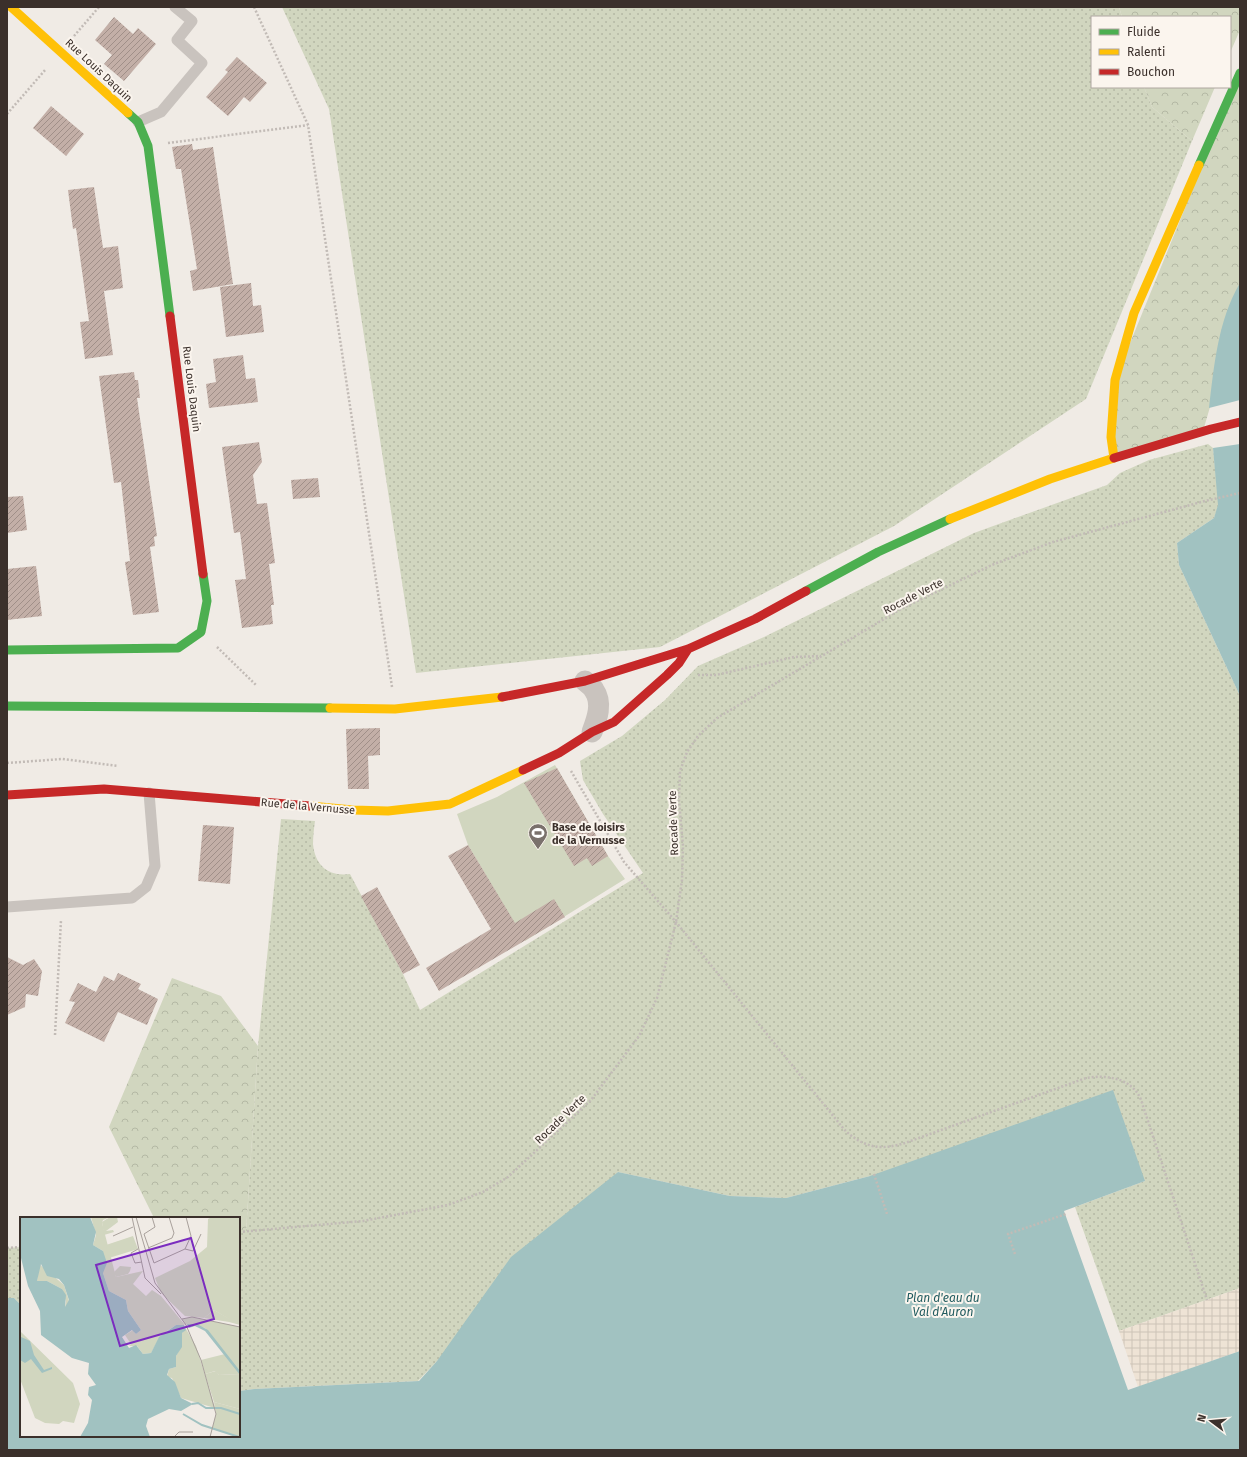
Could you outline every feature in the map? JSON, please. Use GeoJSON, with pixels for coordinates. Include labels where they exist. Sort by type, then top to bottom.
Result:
{"type":"FeatureCollection","features":[{"type":"Feature","properties":{"kind":"street","name":"Rue Louis Daquin"},"geometry":{"type":"LineString","coordinates":[[11,7],[138,122],[148,146],[207,601],[201,632]]}},
{"type":"Feature","properties":{"kind":"street"},"geometry":{"type":"LineString","coordinates":[[1114,458],[1111,437],[1115,380],[1134,313],[1240,73]]}},
{"type":"Feature","properties":{"kind":"street"},"geometry":{"type":"LineString","coordinates":[[7,706],[212,708],[278,706],[395,709],[493,699],[585,681],[688,649],[755,619],[878,552],[966,512],[1050,479],[1114,458],[1211,429],[1240,422]]}},
{"type":"Feature","properties":{"kind":"street"},"geometry":{"type":"LineString","coordinates":[[7,650],[178,648],[201,632]]}},
{"type":"Feature","properties":{"kind":"street","name":"Rue de la Vernusse"},"geometry":{"type":"LineString","coordinates":[[7,795],[104,789],[352,810],[388,811],[419,809],[450,804],[559,754],[592,732],[614,722],[667,675],[679,663],[688,649]]}},
{"type":"Feature","properties":{"kind":"street"},"geometry":{"type":"LineString","coordinates":[[585,681],[595,690],[598,702],[599,714],[592,732]]}},
{"type":"Feature","properties":{"kind":"lane"},"geometry":{"type":"LineString","coordinates":[[138,122],[161,112],[202,62],[177,40],[192,21],[175,7]]}},
{"type":"Feature","properties":{"kind":"lane"},"geometry":{"type":"LineString","coordinates":[[7,907],[132,898],[146,887],[155,866],[149,793]]}},
{"type":"Feature","properties":{"kind":"path"},"geometry":{"type":"LineString","coordinates":[[254,7],[308,125],[395,709]]}},
{"type":"Feature","properties":{"kind":"path"},"geometry":{"type":"LineString","coordinates":[[148,146],[308,125]]}},
{"type":"Feature","properties":{"kind":"path","name":"Rocade Verte"},"geometry":{"type":"LineString","coordinates":[[240,1232],[363,1221],[448,1205],[483,1192],[508,1177],[591,1100],[639,1036],[657,998],[676,922],[682,874],[683,846],[680,771],[687,752],[698,736],[717,718],[901,609],[994,564],[1053,542],[1240,493]]}},
{"type":"Feature","properties":{"kind":"path"},"geometry":{"type":"LineString","coordinates":[[201,632],[278,706]]}},
{"type":"Feature","properties":{"kind":"path"},"geometry":{"type":"LineString","coordinates":[[667,675],[716,675],[794,657],[822,656]]}},
{"type":"Feature","properties":{"kind":"path"},"geometry":{"type":"LineString","coordinates":[[559,754],[568,766],[624,862],[676,922],[843,1128],[859,1142],[882,1147],[905,1143],[1086,1078],[1104,1076],[1121,1081],[1132,1087],[1138,1094],[1143,1106],[1207,1300]]}},
{"type":"Feature","properties":{"kind":"path"},"geometry":{"type":"LineString","coordinates":[[55,1035],[62,903]]}},
{"type":"Feature","properties":{"kind":"path"},"geometry":{"type":"LineString","coordinates":[[874,1174],[887,1214]]}},
{"type":"Feature","properties":{"kind":"path"},"geometry":{"type":"LineString","coordinates":[[1015,1254],[1008,1234],[1066,1214]]}},
{"type":"Feature","properties":{"kind":"path"},"geometry":{"type":"LineString","coordinates":[[7,1248],[20,1247]]}},
{"type":"Feature","properties":{"kind":"green space"},"geometry":{"type":"Polygon","coordinates":[[[282,7],[1119,7],[1122,16],[1091,16],[1091,88],[1144,88],[1152,107],[1192,141],[1086,399],[894,526],[660,647],[416,673],[329,109],[282,7]]]}},
{"type":"Feature","properties":{"kind":"green space"},"geometry":{"type":"Polygon","coordinates":[[[1119,7],[1240,7],[1240,30],[1231,51],[1231,16],[1122,16],[1119,7]]]}},
{"type":"Feature","properties":{"kind":"green space"},"geometry":{"type":"Polygon","coordinates":[[[1240,73],[1240,315],[1232,332],[1203,431],[1114,458],[1115,380],[1240,73]]]}},
{"type":"Feature","properties":{"kind":"green space"},"geometry":{"type":"Polygon","coordinates":[[[1144,88],[1215,88],[1192,141],[1152,107],[1144,88]]]}},
{"type":"Feature","properties":{"kind":"green space"},"geometry":{"type":"Polygon","coordinates":[[[1208,444],[1213,448],[1219,505],[1214,518],[1177,543],[1179,565],[1240,696],[1240,1288],[1119,1331],[1075,1207],[1145,1181],[870,1176],[786,1198],[730,1196],[618,1172],[418,1381],[240,1391],[240,1232],[246,1232],[258,1046],[281,819],[315,821],[313,844],[314,852],[320,864],[330,872],[336,874],[350,874],[403,974],[420,1010],[643,873],[603,814],[583,780],[580,761],[622,736],[665,700],[698,666],[764,637],[974,533],[1107,485],[1120,473],[1149,460],[1208,444]]]}},
{"type":"Feature","properties":{"kind":"green space","name":"Base de loisirs de la Vernusse"},"geometry":{"type":"Polygon","coordinates":[[[555,765],[608,856],[625,879],[525,941],[468,845],[457,814],[497,797],[555,765]]]}},
{"type":"Feature","properties":{"kind":"green space"},"geometry":{"type":"Polygon","coordinates":[[[172,978],[221,996],[258,1046],[246,1232],[240,1232],[240,1217],[154,1217],[109,1127],[172,978]]]}},
{"type":"Feature","properties":{"kind":"green space"},"geometry":{"type":"Polygon","coordinates":[[[20,1247],[20,1304],[14,1298],[7,1298],[7,1248],[20,1247]]]}},
{"type":"Feature","properties":{"kind":"shaded area"},"geometry":{"type":"Polygon","coordinates":[[[1240,1288],[1240,1351],[1138,1387],[1119,1331],[1240,1288]]]}},
{"type":"Feature","properties":{"kind":"water"},"geometry":{"type":"Polygon","coordinates":[[[1240,283],[1240,400],[1209,408],[1218,344],[1227,312],[1240,283]]]}},
{"type":"Feature","properties":{"kind":"water"},"geometry":{"type":"Polygon","coordinates":[[[1240,444],[1240,696],[1179,565],[1177,543],[1214,518],[1218,505],[1213,448],[1240,444]]]}},
{"type":"Feature","properties":{"kind":"water","name":"Plan d'eau du Val d'Auron"},"geometry":{"type":"Polygon","coordinates":[[[1113,1090],[1145,1181],[1064,1211],[1128,1390],[1240,1351],[1240,1450],[7,1450],[7,1298],[14,1298],[20,1304],[20,1437],[240,1437],[240,1391],[419,1381],[437,1361],[511,1257],[618,1172],[730,1196],[786,1198],[870,1176],[1113,1090]]]}},
{"type":"Feature","properties":{"kind":"building"},"geometry":{"type":"Polygon","coordinates":[[[114,17],[133,34],[138,28],[156,44],[124,81],[104,64],[112,55],[95,40],[114,17]]]}},
{"type":"Feature","properties":{"kind":"building"},"geometry":{"type":"Polygon","coordinates":[[[237,57],[267,83],[250,102],[244,97],[228,116],[206,97],[228,72],[225,70],[237,57]]]}},
{"type":"Feature","properties":{"kind":"building"},"geometry":{"type":"Polygon","coordinates":[[[51,106],[84,134],[66,156],[33,128],[51,106]]]}},
{"type":"Feature","properties":{"kind":"building"},"geometry":{"type":"Polygon","coordinates":[[[192,144],[193,150],[213,147],[233,284],[193,291],[190,271],[197,269],[181,169],[176,169],[172,147],[192,144]]]}},
{"type":"Feature","properties":{"kind":"building"},"geometry":{"type":"Polygon","coordinates":[[[94,187],[103,248],[118,246],[123,288],[104,291],[113,355],[85,359],[80,322],[89,321],[76,228],[73,229],[68,190],[94,187]]]}},
{"type":"Feature","properties":{"kind":"building"},"geometry":{"type":"Polygon","coordinates":[[[251,283],[253,306],[261,305],[264,332],[226,337],[220,287],[251,283]]]}},
{"type":"Feature","properties":{"kind":"building"},"geometry":{"type":"Polygon","coordinates":[[[243,355],[246,379],[255,378],[258,402],[209,408],[206,384],[216,382],[213,359],[243,355]]]}},
{"type":"Feature","properties":{"kind":"building"},"geometry":{"type":"Polygon","coordinates":[[[134,372],[135,380],[138,380],[140,398],[137,398],[157,536],[154,537],[155,546],[150,547],[159,612],[133,615],[125,562],[130,561],[121,482],[114,483],[99,376],[134,372]]]}},
{"type":"Feature","properties":{"kind":"building"},"geometry":{"type":"Polygon","coordinates":[[[259,442],[262,462],[253,475],[257,504],[267,503],[275,563],[269,564],[274,605],[271,605],[273,624],[242,628],[235,580],[246,579],[240,532],[234,533],[222,447],[259,442]]]}},
{"type":"Feature","properties":{"kind":"building"},"geometry":{"type":"Polygon","coordinates":[[[318,478],[320,497],[293,499],[291,480],[318,478]]]}},
{"type":"Feature","properties":{"kind":"building"},"geometry":{"type":"Polygon","coordinates":[[[23,496],[27,530],[7,533],[7,497],[23,496]]]}},
{"type":"Feature","properties":{"kind":"building"},"geometry":{"type":"Polygon","coordinates":[[[36,566],[42,616],[7,620],[7,569],[36,566]]]}},
{"type":"Feature","properties":{"kind":"building"},"geometry":{"type":"Polygon","coordinates":[[[380,728],[380,755],[368,756],[369,789],[348,789],[346,729],[380,728]]]}},
{"type":"Feature","properties":{"kind":"building"},"geometry":{"type":"Polygon","coordinates":[[[557,768],[608,856],[592,866],[587,858],[574,866],[524,783],[557,768]]]}},
{"type":"Feature","properties":{"kind":"building"},"geometry":{"type":"Polygon","coordinates":[[[203,825],[234,827],[230,884],[198,881],[203,825]]]}},
{"type":"Feature","properties":{"kind":"building"},"geometry":{"type":"Polygon","coordinates":[[[468,845],[515,923],[554,899],[565,917],[439,991],[426,968],[491,929],[448,856],[468,845]]]}},
{"type":"Feature","properties":{"kind":"building"},"geometry":{"type":"Polygon","coordinates":[[[377,887],[420,965],[403,974],[361,896],[377,887]]]}},
{"type":"Feature","properties":{"kind":"building"},"geometry":{"type":"Polygon","coordinates":[[[7,957],[23,965],[34,959],[42,971],[38,996],[26,994],[25,1007],[7,1015],[7,957]]]}},
{"type":"Feature","properties":{"kind":"building"},"geometry":{"type":"Polygon","coordinates":[[[118,973],[141,984],[138,989],[158,999],[147,1025],[118,1012],[104,1042],[65,1023],[75,1002],[69,1001],[78,983],[96,992],[104,976],[114,981],[118,973]]]}},
{"type":"Feature","properties":{"kind":"traffic: fast"},"geometry":{"type":"LineString","coordinates":[[1199,165],[1240,73]]}},
{"type":"Feature","properties":{"kind":"traffic: fast"},"geometry":{"type":"LineString","coordinates":[[128,113],[138,122],[148,146],[170,316]]}},
{"type":"Feature","properties":{"kind":"traffic: fast"},"geometry":{"type":"LineString","coordinates":[[806,591],[878,552],[950,519]]}},
{"type":"Feature","properties":{"kind":"traffic: fast"},"geometry":{"type":"LineString","coordinates":[[7,650],[178,648],[201,632],[207,601],[203,574]]}},
{"type":"Feature","properties":{"kind":"traffic: fast"},"geometry":{"type":"LineString","coordinates":[[7,706],[330,708]]}},
{"type":"Feature","properties":{"kind":"traffic: slow"},"geometry":{"type":"LineString","coordinates":[[11,7],[128,113]]}},
{"type":"Feature","properties":{"kind":"traffic: slow"},"geometry":{"type":"LineString","coordinates":[[1114,458],[1111,437],[1115,380],[1134,313],[1199,165]]}},
{"type":"Feature","properties":{"kind":"traffic: slow"},"geometry":{"type":"LineString","coordinates":[[950,519],[1050,479],[1114,458]]}},
{"type":"Feature","properties":{"kind":"traffic: slow"},"geometry":{"type":"LineString","coordinates":[[330,708],[395,709],[502,697]]}},
{"type":"Feature","properties":{"kind":"traffic: slow"},"geometry":{"type":"LineString","coordinates":[[310,806],[353,810],[388,811],[450,804],[523,770]]}},
{"type":"Feature","properties":{"kind":"traffic: jam"},"geometry":{"type":"LineString","coordinates":[[170,316],[203,574]]}},
{"type":"Feature","properties":{"kind":"traffic: jam"},"geometry":{"type":"LineString","coordinates":[[1114,458],[1211,429],[1240,422]]}},
{"type":"Feature","properties":{"kind":"traffic: jam"},"geometry":{"type":"LineString","coordinates":[[502,697],[585,681],[688,649],[755,619],[806,591]]}},
{"type":"Feature","properties":{"kind":"traffic: jam"},"geometry":{"type":"LineString","coordinates":[[523,770],[559,753],[592,732],[614,722],[667,675],[679,663],[688,649]]}},
{"type":"Feature","properties":{"kind":"traffic: jam"},"geometry":{"type":"LineString","coordinates":[[7,795],[104,789],[310,806]]}},
{"type":"Feature","properties":{"kind":"place","name":"Base de loisirs de la Vernusse"},"geometry":{"type":"Point","coordinates":[538,850]}}]}
